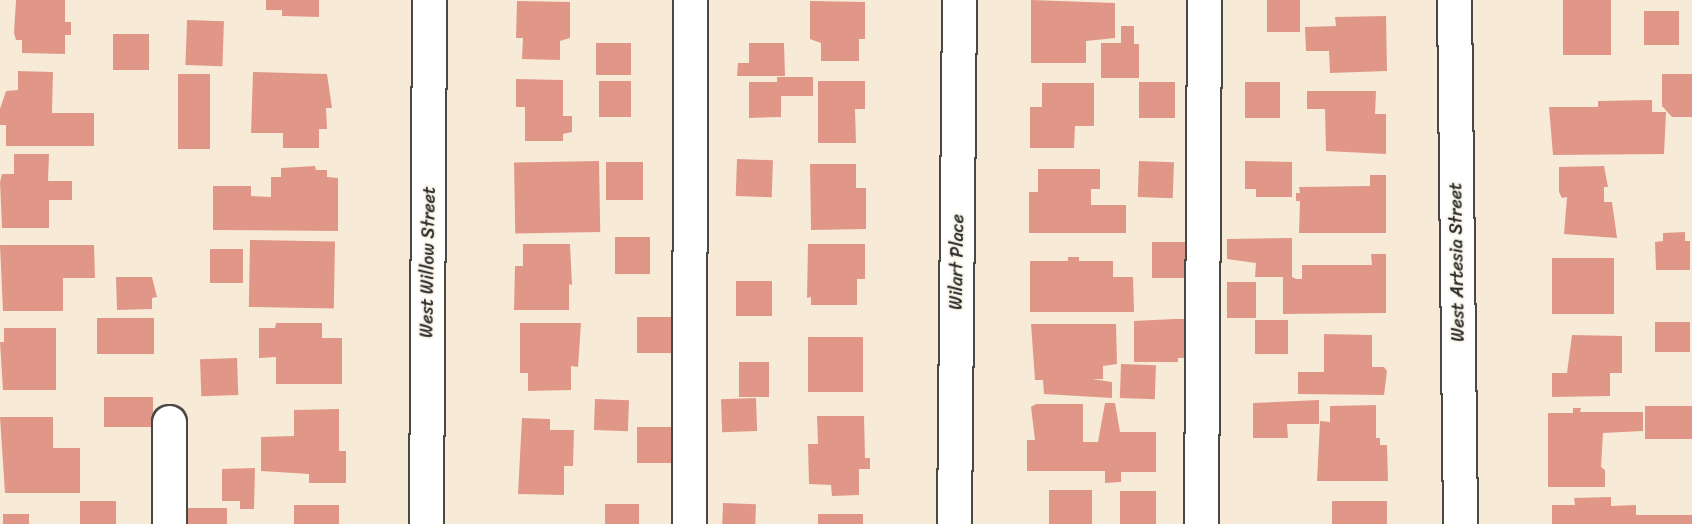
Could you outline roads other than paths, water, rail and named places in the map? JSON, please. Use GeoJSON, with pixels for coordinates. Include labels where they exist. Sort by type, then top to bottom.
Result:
{"type":"FeatureCollection","features":[{"type":"Feature","properties":{"kind":"street","name":"West Willow Street"},"geometry":{"type":"LineString","coordinates":[[426,524],[429,0]]}},
{"type":"Feature","properties":{"kind":"street"},"geometry":{"type":"LineString","coordinates":[[689,524],[690,0]]}},
{"type":"Feature","properties":{"kind":"street","name":"Wilart Place"},"geometry":{"type":"LineString","coordinates":[[954,524],[959,0]]}},
{"type":"Feature","properties":{"kind":"street"},"geometry":{"type":"LineString","coordinates":[[1202,524],[1204,0]]}},
{"type":"Feature","properties":{"kind":"street","name":"West Artesia Street"},"geometry":{"type":"LineString","coordinates":[[1454,0],[1460,524]]}},
{"type":"Feature","properties":{"kind":"street"},"geometry":{"type":"LineString","coordinates":[[169,422],[169,524]]}}]}
